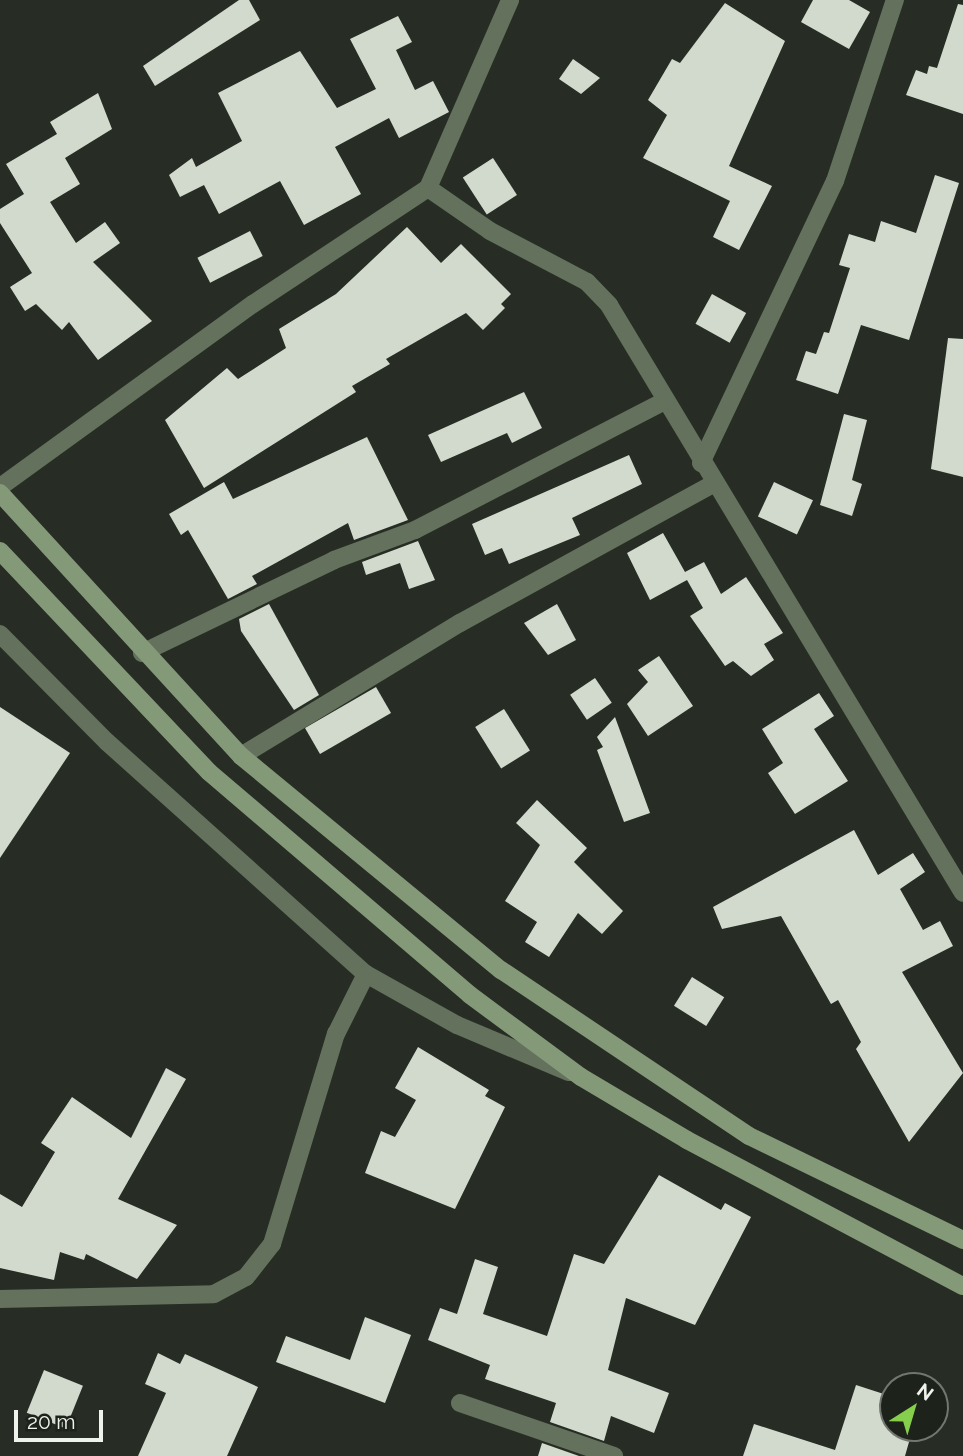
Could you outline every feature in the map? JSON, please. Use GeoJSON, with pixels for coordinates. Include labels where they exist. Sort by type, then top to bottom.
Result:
{"type":"FeatureCollection","features":[{"type":"Feature","properties":{"kind":"main road"},"geometry":{"type":"LineString","coordinates":[[0,493],[142,653],[241,756],[429,914],[615,1049],[749,1136],[963,1240]]}},
{"type":"Feature","properties":{"kind":"main road"},"geometry":{"type":"LineString","coordinates":[[0,551],[209,772],[470,995],[581,1077],[963,1286]]}},
{"type":"Feature","properties":{"kind":"street"},"geometry":{"type":"LineString","coordinates":[[0,487],[253,304],[428,188],[510,0]]}},
{"type":"Feature","properties":{"kind":"street"},"geometry":{"type":"LineString","coordinates":[[701,463],[835,181],[895,0]]}},
{"type":"Feature","properties":{"kind":"street"},"geometry":{"type":"LineString","coordinates":[[428,188],[490,231],[587,282],[609,305],[713,484],[963,893]]}},
{"type":"Feature","properties":{"kind":"street"},"geometry":{"type":"LineString","coordinates":[[142,653],[334,560],[415,530],[665,401]]}},
{"type":"Feature","properties":{"kind":"street"},"geometry":{"type":"LineString","coordinates":[[241,756],[460,623],[713,484]]}},
{"type":"Feature","properties":{"kind":"street"},"geometry":{"type":"LineString","coordinates":[[0,634],[107,742],[366,974],[457,1025],[581,1077]]}},
{"type":"Feature","properties":{"kind":"street"},"geometry":{"type":"LineString","coordinates":[[0,1299],[214,1294],[246,1277],[272,1244],[336,1034],[366,974]]}},
{"type":"Feature","properties":{"kind":"street"},"geometry":{"type":"LineString","coordinates":[[460,1403],[614,1456]]}},
{"type":"Feature","properties":{"kind":"building"},"geometry":{"type":"Polygon","coordinates":[[[239,0],[249,0],[260,20],[155,86],[143,66],[239,0]]]}},
{"type":"Feature","properties":{"kind":"building"},"geometry":{"type":"Polygon","coordinates":[[[813,0],[849,0],[870,12],[849,49],[801,22],[813,0]]]}},
{"type":"Feature","properties":{"kind":"building"},"geometry":{"type":"Polygon","coordinates":[[[725,3],[785,41],[729,166],[772,186],[739,250],[713,237],[730,201],[643,158],[667,115],[648,100],[672,59],[680,63],[725,3]]]}},
{"type":"Feature","properties":{"kind":"building"},"geometry":{"type":"Polygon","coordinates":[[[958,4],[963,5],[963,114],[906,95],[916,70],[927,74],[929,66],[937,68],[958,4]]]}},
{"type":"Feature","properties":{"kind":"building"},"geometry":{"type":"Polygon","coordinates":[[[398,16],[412,42],[396,50],[415,90],[433,81],[449,112],[399,138],[389,118],[335,147],[361,194],[304,225],[280,181],[219,214],[204,185],[180,197],[169,175],[192,158],[196,167],[242,141],[218,93],[300,51],[337,108],[376,89],[350,39],[398,16]]]}},
{"type":"Feature","properties":{"kind":"building"},"geometry":{"type":"Polygon","coordinates":[[[573,59],[600,78],[581,94],[559,79],[573,59]]]}},
{"type":"Feature","properties":{"kind":"building"},"geometry":{"type":"Polygon","coordinates":[[[98,93],[112,129],[65,158],[80,184],[50,202],[76,243],[105,222],[120,243],[93,262],[152,321],[98,360],[69,322],[62,330],[36,304],[25,311],[10,287],[32,273],[0,223],[0,209],[24,194],[6,164],[57,134],[50,122],[98,93]]]}},
{"type":"Feature","properties":{"kind":"building"},"geometry":{"type":"Polygon","coordinates":[[[493,158],[517,195],[487,215],[463,178],[493,158]]]}},
{"type":"Feature","properties":{"kind":"building"},"geometry":{"type":"Polygon","coordinates":[[[935,175],[959,183],[909,340],[861,325],[838,394],[796,380],[806,351],[816,354],[824,332],[829,333],[850,268],[839,265],[849,234],[875,242],[881,221],[916,233],[935,175]]]}},
{"type":"Feature","properties":{"kind":"building"},"geometry":{"type":"Polygon","coordinates":[[[407,227],[441,263],[461,244],[511,294],[501,304],[505,308],[483,330],[466,313],[386,359],[390,364],[352,386],[356,392],[204,488],[165,420],[227,368],[238,379],[286,348],[279,329],[336,294],[407,227]]]}},
{"type":"Feature","properties":{"kind":"building"},"geometry":{"type":"Polygon","coordinates":[[[250,231],[263,256],[210,283],[197,258],[250,231]]]}},
{"type":"Feature","properties":{"kind":"building"},"geometry":{"type":"Polygon","coordinates":[[[712,294],[746,313],[730,343],[696,324],[712,294]]]}},
{"type":"Feature","properties":{"kind":"building"},"geometry":{"type":"Polygon","coordinates":[[[948,338],[963,339],[963,477],[931,469],[948,338]]]}},
{"type":"Feature","properties":{"kind":"building"},"geometry":{"type":"Polygon","coordinates":[[[524,392],[542,428],[512,443],[507,433],[441,462],[428,435],[524,392]]]}},
{"type":"Feature","properties":{"kind":"building"},"geometry":{"type":"Polygon","coordinates":[[[844,414],[867,420],[852,480],[862,484],[852,516],[820,505],[844,414]]]}},
{"type":"Feature","properties":{"kind":"building"},"geometry":{"type":"Polygon","coordinates":[[[367,437],[408,520],[354,540],[348,523],[252,576],[257,584],[228,599],[188,530],[181,535],[169,514],[224,482],[233,499],[367,437]]]}},
{"type":"Feature","properties":{"kind":"building"},"geometry":{"type":"Polygon","coordinates":[[[629,455],[642,484],[572,518],[580,535],[509,564],[502,548],[485,555],[472,524],[629,455]]]}},
{"type":"Feature","properties":{"kind":"building"},"geometry":{"type":"Polygon","coordinates":[[[774,482],[813,500],[797,535],[758,516],[774,482]]]}},
{"type":"Feature","properties":{"kind":"building"},"geometry":{"type":"Polygon","coordinates":[[[663,533],[685,572],[704,562],[721,594],[746,577],[783,633],[764,644],[774,660],[751,676],[733,661],[725,666],[690,616],[703,608],[687,580],[650,600],[627,553],[663,533]]]}},
{"type":"Feature","properties":{"kind":"building"},"geometry":{"type":"Polygon","coordinates":[[[418,541],[435,580],[409,589],[400,563],[366,575],[362,562],[418,541]]]}},
{"type":"Feature","properties":{"kind":"building"},"geometry":{"type":"Polygon","coordinates":[[[269,604],[319,695],[294,710],[241,631],[239,619],[269,604]]]}},
{"type":"Feature","properties":{"kind":"building"},"geometry":{"type":"Polygon","coordinates":[[[557,604],[576,640],[548,655],[524,623],[557,604]]]}},
{"type":"Feature","properties":{"kind":"building"},"geometry":{"type":"Polygon","coordinates":[[[659,656],[693,706],[648,736],[627,704],[648,682],[638,670],[659,656]]]}},
{"type":"Feature","properties":{"kind":"building"},"geometry":{"type":"Polygon","coordinates":[[[595,678],[612,703],[587,720],[570,695],[595,678]]]}},
{"type":"Feature","properties":{"kind":"building"},"geometry":{"type":"Polygon","coordinates":[[[376,687],[391,713],[320,754],[305,728],[376,687]]]}},
{"type":"Feature","properties":{"kind":"building"},"geometry":{"type":"Polygon","coordinates":[[[819,693],[834,716],[814,729],[848,781],[795,814],[768,773],[783,763],[762,729],[819,693]]]}},
{"type":"Feature","properties":{"kind":"building"},"geometry":{"type":"Polygon","coordinates":[[[0,707],[70,753],[0,858],[0,707]]]}},
{"type":"Feature","properties":{"kind":"building"},"geometry":{"type":"Polygon","coordinates":[[[504,709],[530,751],[501,769],[475,727],[504,709]]]}},
{"type":"Feature","properties":{"kind":"building"},"geometry":{"type":"Polygon","coordinates":[[[615,717],[650,813],[624,822],[597,750],[603,747],[597,737],[615,717]]]}},
{"type":"Feature","properties":{"kind":"building"},"geometry":{"type":"Polygon","coordinates":[[[537,800],[587,848],[574,862],[623,911],[602,934],[578,913],[549,957],[525,942],[537,922],[505,901],[540,845],[516,823],[537,800]]]}},
{"type":"Feature","properties":{"kind":"building"},"geometry":{"type":"Polygon","coordinates":[[[854,830],[878,875],[913,853],[925,872],[900,889],[923,930],[940,921],[953,946],[902,972],[963,1073],[909,1142],[856,1049],[861,1042],[838,1000],[831,1004],[781,916],[722,929],[713,907],[854,830]]]}},
{"type":"Feature","properties":{"kind":"building"},"geometry":{"type":"Polygon","coordinates":[[[692,977],[724,997],[706,1026],[674,1006],[692,977]]]}},
{"type":"Feature","properties":{"kind":"building"},"geometry":{"type":"Polygon","coordinates":[[[418,1047],[489,1090],[485,1096],[505,1107],[455,1209],[365,1173],[381,1131],[395,1137],[416,1100],[395,1088],[418,1047]]]}},
{"type":"Feature","properties":{"kind":"building"},"geometry":{"type":"Polygon","coordinates":[[[166,1068],[186,1079],[118,1199],[177,1225],[137,1279],[86,1254],[84,1260],[60,1252],[54,1280],[0,1268],[0,1194],[22,1207],[55,1152],[41,1143],[72,1097],[131,1138],[166,1068]]]}},
{"type":"Feature","properties":{"kind":"building"},"geometry":{"type":"Polygon","coordinates":[[[659,1175],[721,1210],[725,1203],[751,1217],[695,1325],[626,1298],[608,1370],[669,1393],[654,1433],[611,1416],[604,1441],[550,1422],[556,1403],[485,1379],[490,1365],[428,1340],[440,1308],[457,1314],[475,1259],[498,1267],[483,1314],[547,1336],[574,1254],[604,1264],[659,1175]]]}},
{"type":"Feature","properties":{"kind":"building"},"geometry":{"type":"Polygon","coordinates":[[[365,1317],[411,1335],[385,1403],[276,1362],[286,1336],[350,1360],[365,1317]]]}},
{"type":"Feature","properties":{"kind":"building"},"geometry":{"type":"Polygon","coordinates":[[[158,1353],[180,1364],[185,1354],[258,1387],[227,1456],[138,1456],[166,1393],[145,1384],[158,1353]]]}},
{"type":"Feature","properties":{"kind":"building"},"geometry":{"type":"Polygon","coordinates":[[[44,1370],[83,1386],[66,1428],[27,1413],[44,1370]]]}},
{"type":"Feature","properties":{"kind":"building"},"geometry":{"type":"Polygon","coordinates":[[[856,1385],[879,1392],[879,1442],[909,1442],[905,1456],[743,1456],[754,1424],[835,1450],[856,1385]]]}},
{"type":"Feature","properties":{"kind":"building"},"geometry":{"type":"Polygon","coordinates":[[[542,1443],[579,1456],[538,1456],[542,1443]]]}}]}
